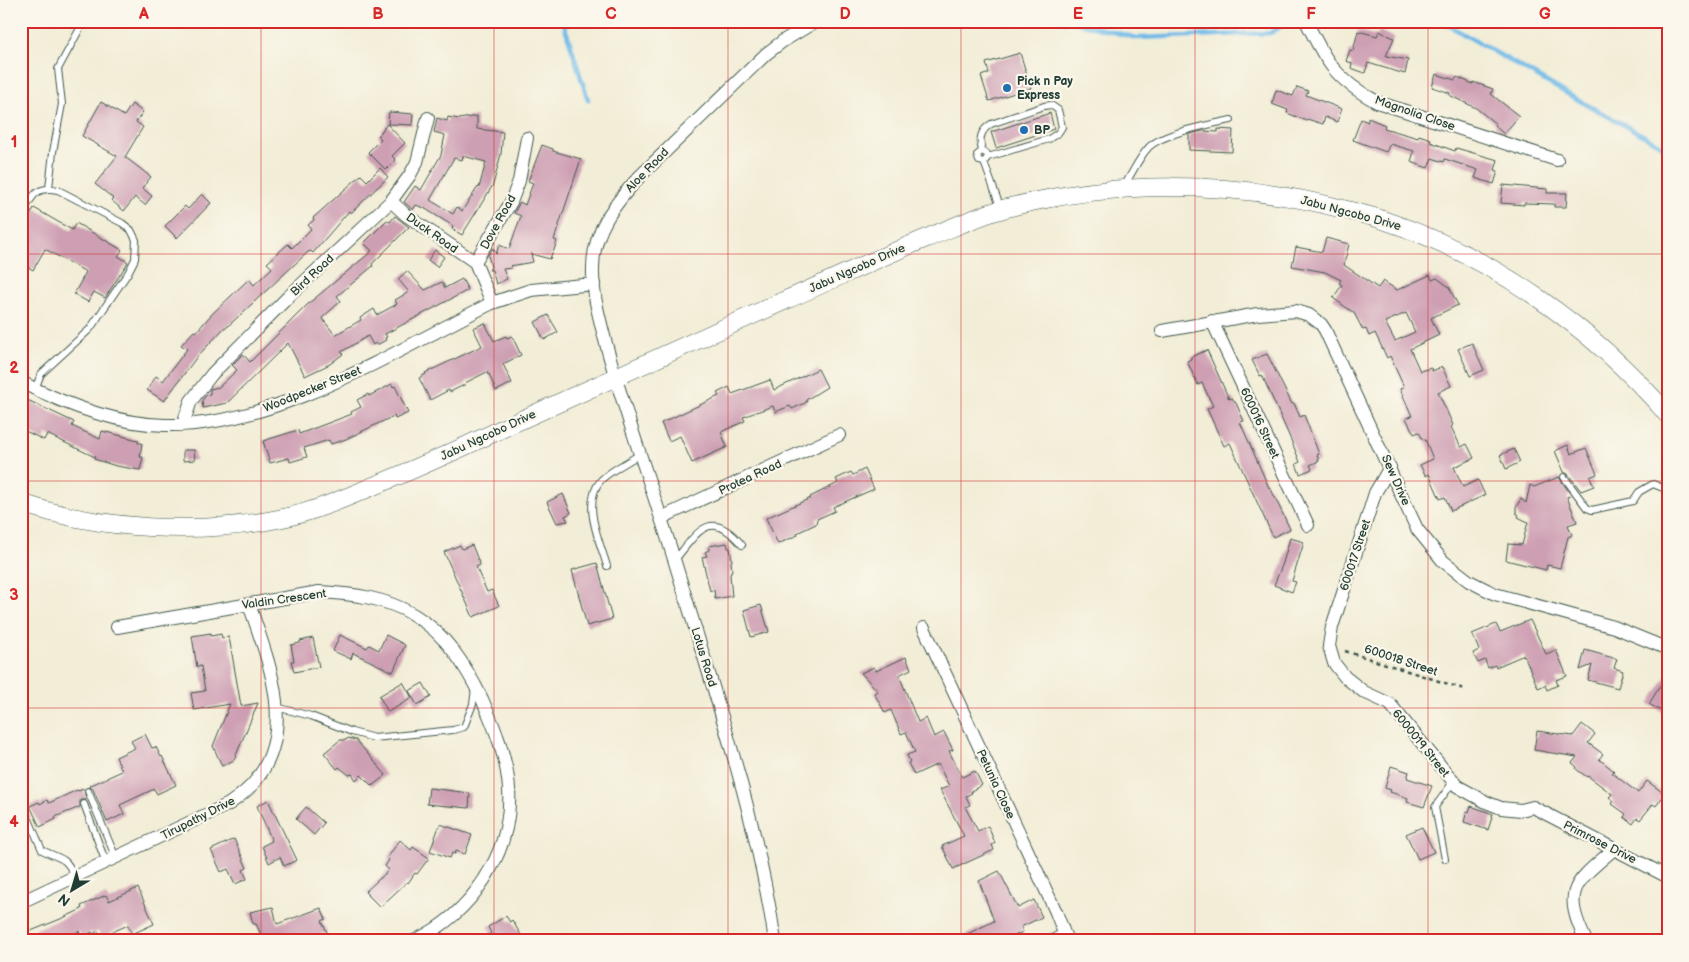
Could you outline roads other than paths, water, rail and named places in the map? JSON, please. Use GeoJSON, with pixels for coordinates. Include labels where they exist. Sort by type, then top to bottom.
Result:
{"type":"FeatureCollection","features":[{"type":"Feature","properties":{"kind":"main road","name":"Jabu Ngcobo Drive"},"geometry":{"type":"LineString","coordinates":[[21,504],[78,518],[123,525],[226,527],[282,518],[341,500],[422,466],[907,246],[1001,210],[1072,195],[1122,189],[1189,188],[1249,192],[1308,200],[1381,219],[1420,234],[1481,264],[1545,303],[1580,329],[1617,362],[1668,415]]}},
{"type":"Feature","properties":{"kind":"street","name":"Aloe Road"},"geometry":{"type":"LineString","coordinates":[[615,377],[596,304],[594,284],[593,261],[602,225],[619,199],[639,177],[747,72],[783,41],[816,21]]}},
{"type":"Feature","properties":{"kind":"street","name":"Magnolia Close"},"geometry":{"type":"LineString","coordinates":[[1306,21],[1323,56],[1335,72],[1355,90],[1377,102],[1557,160]]}},
{"type":"Feature","properties":{"kind":"street","name":"Bird Road"},"geometry":{"type":"LineString","coordinates":[[183,424],[191,401],[212,374],[288,297],[391,201],[417,162],[428,118]]}},
{"type":"Feature","properties":{"kind":"street","name":"Dove Road"},"geometry":{"type":"LineString","coordinates":[[492,303],[475,262],[511,202],[519,181],[527,138]]}},
{"type":"Feature","properties":{"kind":"street","name":"Duck Road"},"geometry":{"type":"LineString","coordinates":[[391,201],[406,215],[475,262]]}},
{"type":"Feature","properties":{"kind":"street","name":"Woodpecker Street"},"geometry":{"type":"LineString","coordinates":[[21,382],[78,408],[114,418],[141,423],[183,424],[218,421],[247,414],[299,396],[357,371],[492,303],[531,290],[594,284]]}},
{"type":"Feature","properties":{"kind":"street","name":"Sew Drive"},"geometry":{"type":"LineString","coordinates":[[1162,331],[1258,314],[1296,312],[1309,315],[1321,324],[1325,330],[1390,467],[1417,529],[1443,561],[1469,581],[1507,598],[1614,627],[1668,649]]}},
{"type":"Feature","properties":{"kind":"street","name":"600016 Street"},"geometry":{"type":"LineString","coordinates":[[1212,322],[1308,525]]}},
{"type":"Feature","properties":{"kind":"street","name":"Lotus Road"},"geometry":{"type":"LineString","coordinates":[[615,377],[733,751],[768,894],[775,941]]}},
{"type":"Feature","properties":{"kind":"street","name":"Protea Road"},"geometry":{"type":"LineString","coordinates":[[661,518],[839,435]]}},
{"type":"Feature","properties":{"kind":"street","name":"600017 Street"},"geometry":{"type":"LineString","coordinates":[[1329,646],[1332,627],[1375,493],[1390,467]]}},
{"type":"Feature","properties":{"kind":"street","name":"Valdin Crescent"},"geometry":{"type":"LineString","coordinates":[[117,627],[319,592],[377,598],[414,615],[434,629],[464,665],[489,715],[504,758],[509,790],[509,812],[496,859],[481,885],[463,908],[447,922],[414,941]]}},
{"type":"Feature","properties":{"kind":"street","name":"Tirupathy Drive"},"geometry":{"type":"LineString","coordinates":[[21,902],[229,804],[244,793],[257,779],[268,761],[275,741],[277,719],[268,662],[248,604]]}},
{"type":"Feature","properties":{"kind":"street","name":"Petunia Close"},"geometry":{"type":"LineString","coordinates":[[924,628],[1056,912],[1065,936]]}},
{"type":"Feature","properties":{"kind":"street","name":"6000019 Street"},"geometry":{"type":"LineString","coordinates":[[1329,646],[1334,663],[1345,677],[1364,692],[1390,704],[1457,786],[1493,805],[1506,809],[1521,810],[1533,807]]}},
{"type":"Feature","properties":{"kind":"street","name":"Primrose Drive"},"geometry":{"type":"LineString","coordinates":[[1533,807],[1668,877]]}},
{"type":"Feature","properties":{"kind":"street"},"geometry":{"type":"LineString","coordinates":[[1586,941],[1573,909],[1576,889],[1585,874],[1614,849]]}},
{"type":"Feature","properties":{"kind":"lane"},"geometry":{"type":"LineString","coordinates":[[50,188],[53,152],[62,104],[58,69],[84,21]]}},
{"type":"Feature","properties":{"kind":"lane"},"geometry":{"type":"LineString","coordinates":[[1051,105],[1058,110],[1062,126],[1055,136],[986,159],[979,160],[977,155],[982,151],[981,135],[991,124],[1044,106],[1051,105]]}},
{"type":"Feature","properties":{"kind":"lane"},"geometry":{"type":"LineString","coordinates":[[1122,189],[1148,148],[1154,143],[1186,130],[1231,120]]}},
{"type":"Feature","properties":{"kind":"lane"},"geometry":{"type":"LineString","coordinates":[[986,159],[1001,210]]}},
{"type":"Feature","properties":{"kind":"lane"},"geometry":{"type":"LineString","coordinates":[[21,216],[37,192],[50,188],[58,190],[122,223],[131,230],[136,240],[135,259],[103,312],[90,329],[41,374],[34,389]]}},
{"type":"Feature","properties":{"kind":"lane"},"geometry":{"type":"LineString","coordinates":[[607,566],[593,514],[595,492],[606,476],[640,454]]}},
{"type":"Feature","properties":{"kind":"lane"},"geometry":{"type":"LineString","coordinates":[[1564,477],[1587,508],[1592,510],[1633,501],[1639,492],[1653,484],[1668,490]]}},
{"type":"Feature","properties":{"kind":"lane"},"geometry":{"type":"LineString","coordinates":[[674,561],[697,534],[707,527],[719,526],[726,529],[742,545]]}},
{"type":"Feature","properties":{"kind":"lane"},"geometry":{"type":"LineString","coordinates":[[276,707],[311,716],[364,736],[374,738],[407,736],[464,727],[470,716],[475,685]]}},
{"type":"Feature","properties":{"kind":"lane"},"geometry":{"type":"LineString","coordinates":[[1445,859],[1435,807],[1453,782]]}},
{"type":"Feature","properties":{"kind":"lane"},"geometry":{"type":"LineString","coordinates":[[88,791],[111,860]]}},
{"type":"Feature","properties":{"kind":"lane"},"geometry":{"type":"LineString","coordinates":[[21,801],[42,850],[64,859],[75,877]]}},
{"type":"Feature","properties":{"kind":"lane"},"geometry":{"type":"LineString","coordinates":[[84,804],[111,860]]}},
{"type":"Feature","properties":{"kind":"lane"},"geometry":{"type":"LineString","coordinates":[[1045,941],[1065,936]]}},
{"type":"Feature","properties":{"kind":"waterway"},"geometry":{"type":"LineString","coordinates":[[563,21],[588,100]]}},
{"type":"Feature","properties":{"kind":"waterway"},"geometry":{"type":"LineString","coordinates":[[1062,21],[1078,23],[1137,38],[1270,33],[1290,21]]}},
{"type":"Feature","properties":{"kind":"waterway"},"geometry":{"type":"LineString","coordinates":[[1441,21],[1659,144],[1668,151]]}},
{"type":"Feature","properties":{"kind":"place","name":"Pick n Pay Express"},"geometry":{"type":"Point","coordinates":[1007,88]}},
{"type":"Feature","properties":{"kind":"place","name":"BP"},"geometry":{"type":"Point","coordinates":[1024,130]}}]}
